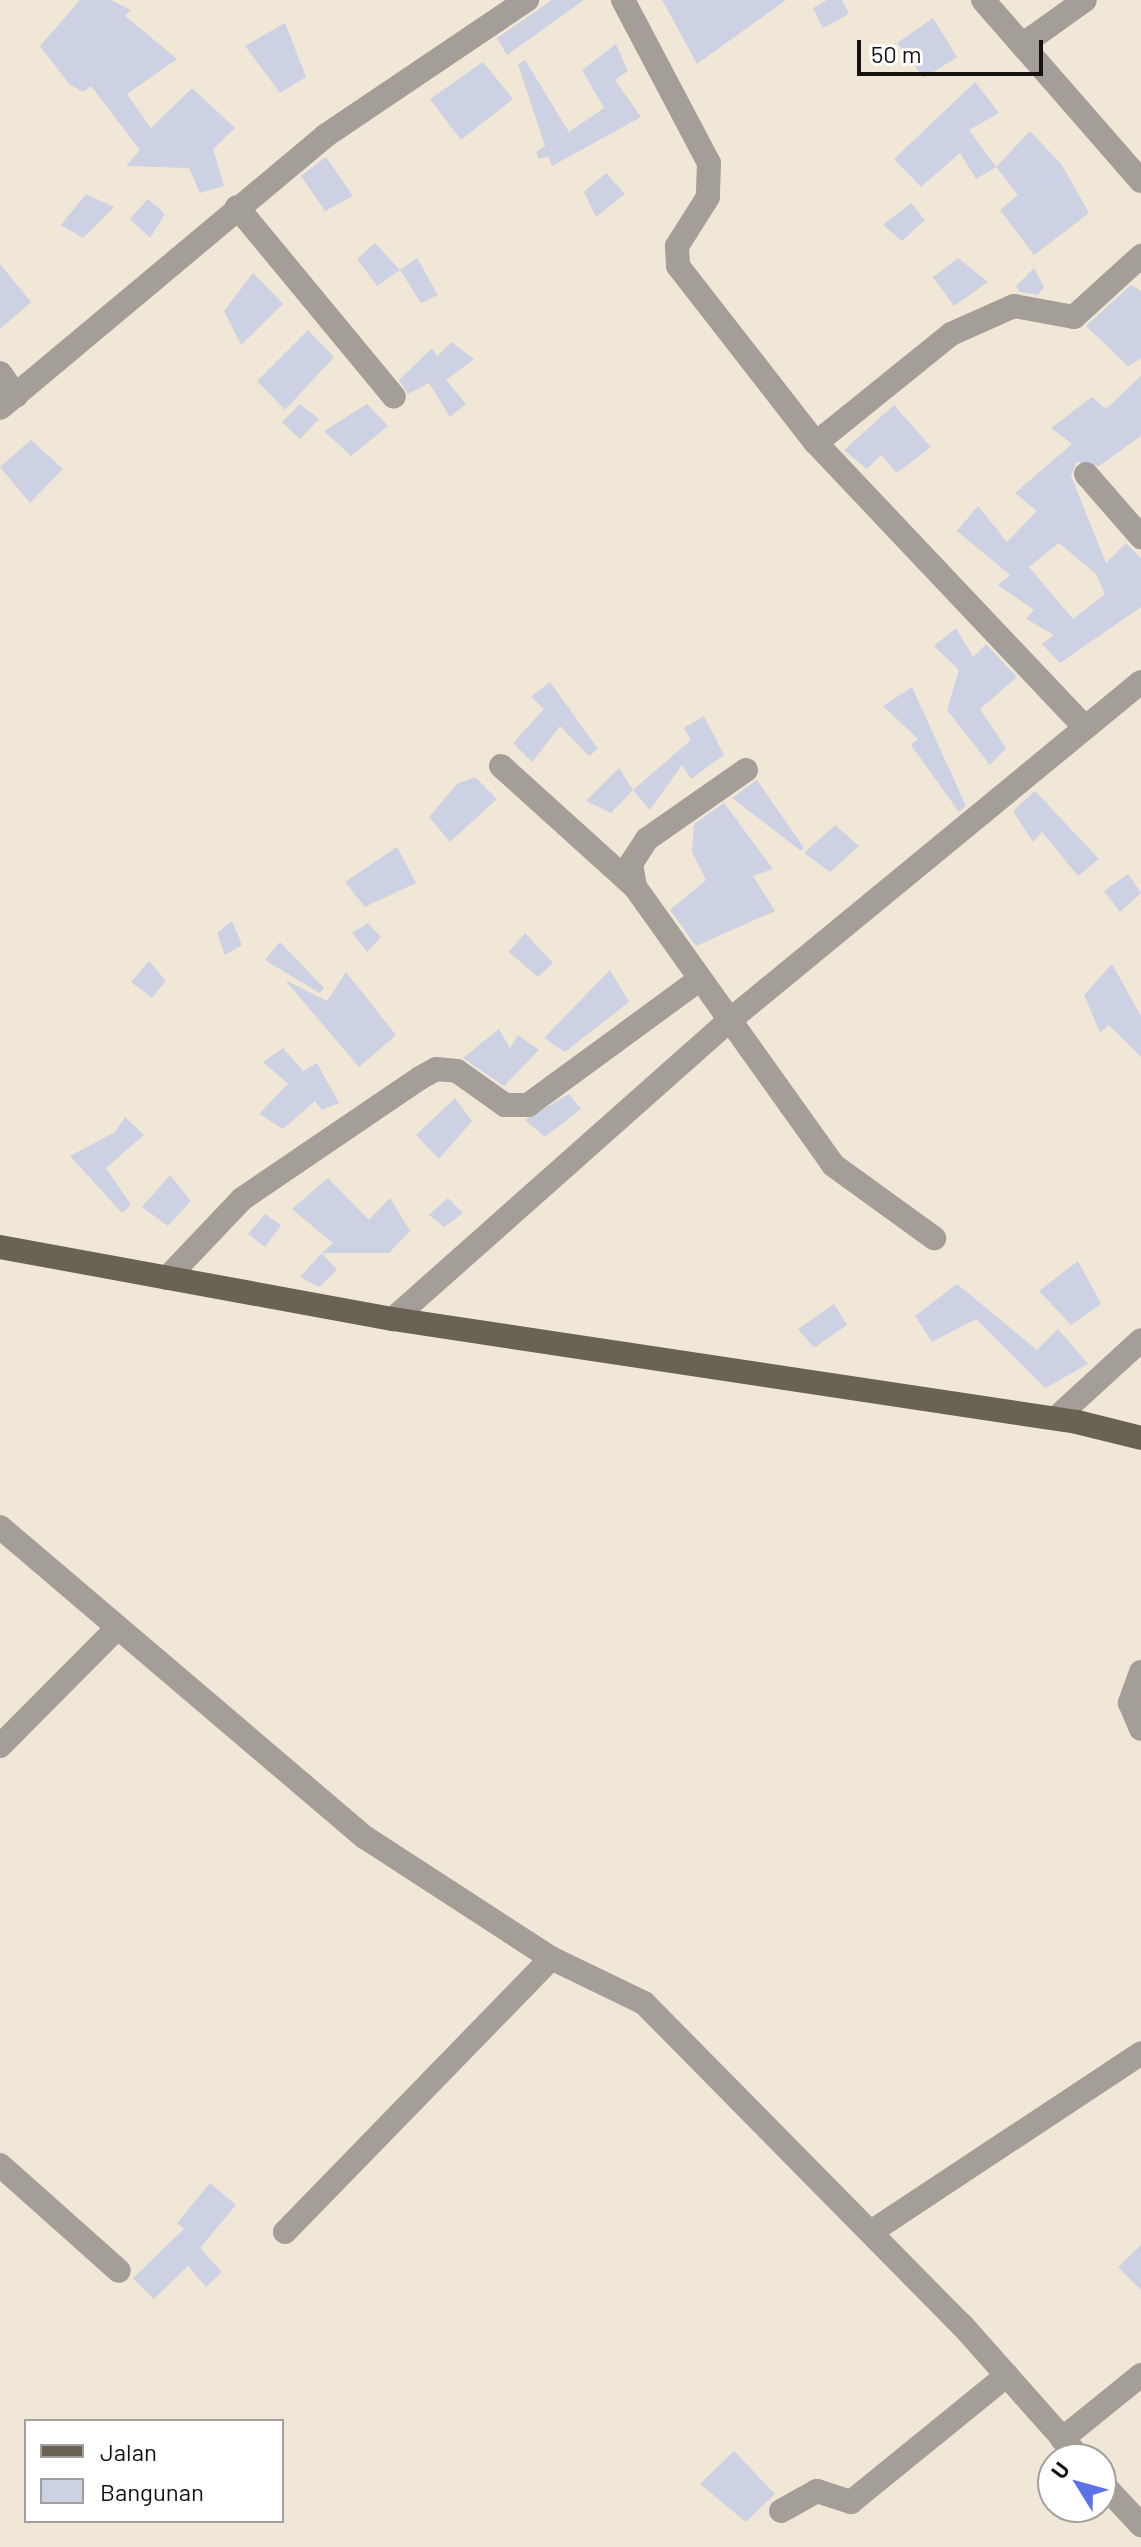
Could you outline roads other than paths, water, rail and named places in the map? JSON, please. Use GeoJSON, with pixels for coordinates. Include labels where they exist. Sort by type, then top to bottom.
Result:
{"type":"FeatureCollection","features":[{"type":"Feature","properties":{"kind":"main road"},"geometry":{"type":"LineString","coordinates":[[0,1247],[393,1319],[1056,1418],[1141,1438]]}},
{"type":"Feature","properties":{"kind":"street"},"geometry":{"type":"LineString","coordinates":[[0,373],[8,402],[325,136],[527,0]]}},
{"type":"Feature","properties":{"kind":"street"},"geometry":{"type":"LineString","coordinates":[[623,0],[709,163],[708,197],[677,246],[678,266],[816,443],[1085,727]]}},
{"type":"Feature","properties":{"kind":"street"},"geometry":{"type":"LineString","coordinates":[[983,0],[1141,181]]}},
{"type":"Feature","properties":{"kind":"street"},"geometry":{"type":"LineString","coordinates":[[1022,45],[1085,0]]}},
{"type":"Feature","properties":{"kind":"street"},"geometry":{"type":"LineString","coordinates":[[237,207],[394,397]]}},
{"type":"Feature","properties":{"kind":"street"},"geometry":{"type":"LineString","coordinates":[[816,443],[951,334],[1014,306],[1074,317],[1141,256]]}},
{"type":"Feature","properties":{"kind":"street"},"geometry":{"type":"LineString","coordinates":[[1086,474],[1141,537]]}},
{"type":"Feature","properties":{"kind":"street"},"geometry":{"type":"LineString","coordinates":[[393,1319],[730,1020],[1141,682]]}},
{"type":"Feature","properties":{"kind":"street"},"geometry":{"type":"LineString","coordinates":[[501,766],[635,887],[833,1165],[934,1238]]}},
{"type":"Feature","properties":{"kind":"street"},"geometry":{"type":"LineString","coordinates":[[635,887],[631,864],[647,839],[746,770]]}},
{"type":"Feature","properties":{"kind":"street"},"geometry":{"type":"LineString","coordinates":[[167,1278],[242,1199],[436,1069],[457,1071],[505,1105],[528,1105],[699,980]]}},
{"type":"Feature","properties":{"kind":"street"},"geometry":{"type":"LineString","coordinates":[[1056,1418],[1141,1340]]}},
{"type":"Feature","properties":{"kind":"street"},"geometry":{"type":"LineString","coordinates":[[0,1527],[115,1630],[366,1838],[551,1958],[644,2003],[871,2232],[1007,2375],[1066,2443]]}},
{"type":"Feature","properties":{"kind":"street"},"geometry":{"type":"LineString","coordinates":[[0,1746],[115,1630]]}},
{"type":"Feature","properties":{"kind":"street"},"geometry":{"type":"LineString","coordinates":[[1141,1672],[1130,1703],[1141,1729]]}},
{"type":"Feature","properties":{"kind":"street"},"geometry":{"type":"LineString","coordinates":[[285,2232],[551,1958]]}},
{"type":"Feature","properties":{"kind":"street"},"geometry":{"type":"LineString","coordinates":[[871,2232],[1141,2053]]}},
{"type":"Feature","properties":{"kind":"street"},"geometry":{"type":"LineString","coordinates":[[0,2165],[119,2271]]}},
{"type":"Feature","properties":{"kind":"street"},"geometry":{"type":"LineString","coordinates":[[781,2511],[817,2491],[843,2506],[851,2502],[1007,2375]]}},
{"type":"Feature","properties":{"kind":"street"},"geometry":{"type":"LineString","coordinates":[[1062,2439],[1141,2375]]}},
{"type":"Feature","properties":{"kind":"street"},"geometry":{"type":"LineString","coordinates":[[1117,2499],[1141,2525]]}}]}
